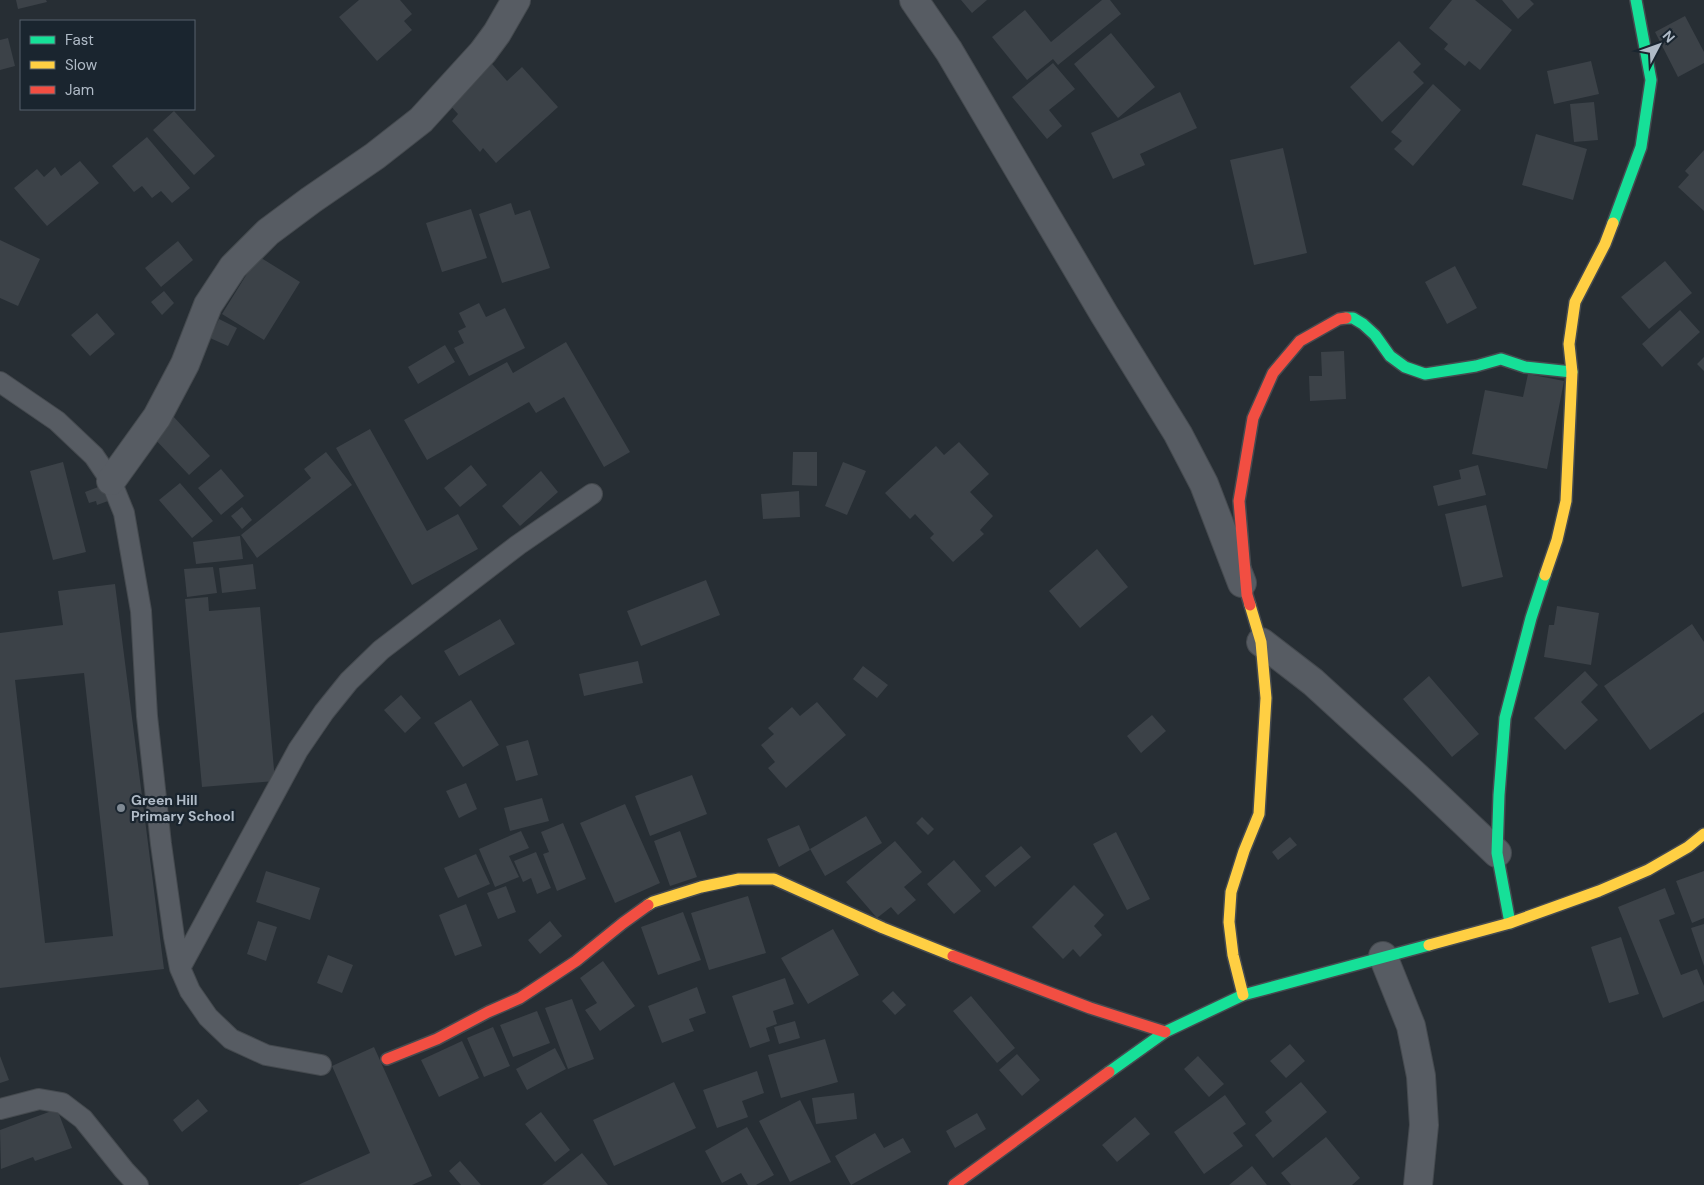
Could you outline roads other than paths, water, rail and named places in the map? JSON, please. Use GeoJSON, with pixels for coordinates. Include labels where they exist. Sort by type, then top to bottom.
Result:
{"type":"FeatureCollection","features":[{"type":"Feature","properties":{"kind":"street"},"geometry":{"type":"LineString","coordinates":[[112,481],[157,417],[185,364],[208,306],[233,267],[268,232],[375,156],[421,120],[483,52],[497,33],[516,0]]}},
{"type":"Feature","properties":{"kind":"street"},"geometry":{"type":"LineString","coordinates":[[914,0],[980,101],[1088,289],[1178,434],[1204,484],[1247,595],[1261,642],[1266,698],[1259,814],[1244,850],[1231,892],[1229,922],[1233,955],[1243,995]]}},
{"type":"Feature","properties":{"kind":"street"},"geometry":{"type":"LineString","coordinates":[[1510,923],[1497,853],[1498,795],[1505,718],[1526,637],[1557,540],[1566,501],[1572,372],[1569,344],[1575,302],[1605,244],[1640,147],[1651,80],[1636,0]]}},
{"type":"Feature","properties":{"kind":"street"},"geometry":{"type":"LineString","coordinates":[[1247,595],[1239,501],[1253,418],[1273,373],[1300,341],[1339,319],[1353,318],[1375,335],[1390,356],[1405,367],[1426,374],[1476,366],[1501,359],[1525,367],[1572,372]]}},
{"type":"Feature","properties":{"kind":"street"},"geometry":{"type":"LineString","coordinates":[[1261,642],[1313,682],[1497,853]]}},
{"type":"Feature","properties":{"kind":"street"},"geometry":{"type":"LineString","coordinates":[[954,1185],[1165,1032],[1243,995],[1510,923],[1599,891],[1648,870],[1688,847],[1704,834]]}},
{"type":"Feature","properties":{"kind":"street"},"geometry":{"type":"LineString","coordinates":[[387,1059],[437,1039],[488,1012],[520,998],[576,961],[623,923],[653,902],[701,887],[739,879],[774,879],[883,928],[1002,975],[1090,1008],[1165,1032]]}},
{"type":"Feature","properties":{"kind":"street"},"geometry":{"type":"LineString","coordinates":[[1383,956],[1411,1026],[1421,1076],[1424,1125],[1418,1185]]}},
{"type":"Feature","properties":{"kind":"lane"},"geometry":{"type":"LineString","coordinates":[[0,382],[56,421],[94,456],[112,481],[124,513],[140,611],[147,716],[158,824],[174,937],[180,968],[190,991],[208,1017],[231,1039],[266,1055],[321,1065]]}},
{"type":"Feature","properties":{"kind":"lane"},"geometry":{"type":"LineString","coordinates":[[180,968],[298,750],[324,712],[349,681],[381,650],[518,546],[592,494]]}},
{"type":"Feature","properties":{"kind":"lane"},"geometry":{"type":"LineString","coordinates":[[0,1109],[38,1099],[62,1103],[83,1119],[138,1185]]}},
{"type":"Feature","properties":{"kind":"place","name":"Green Hill Primary School"},"geometry":{"type":"Point","coordinates":[121,808]}}]}
